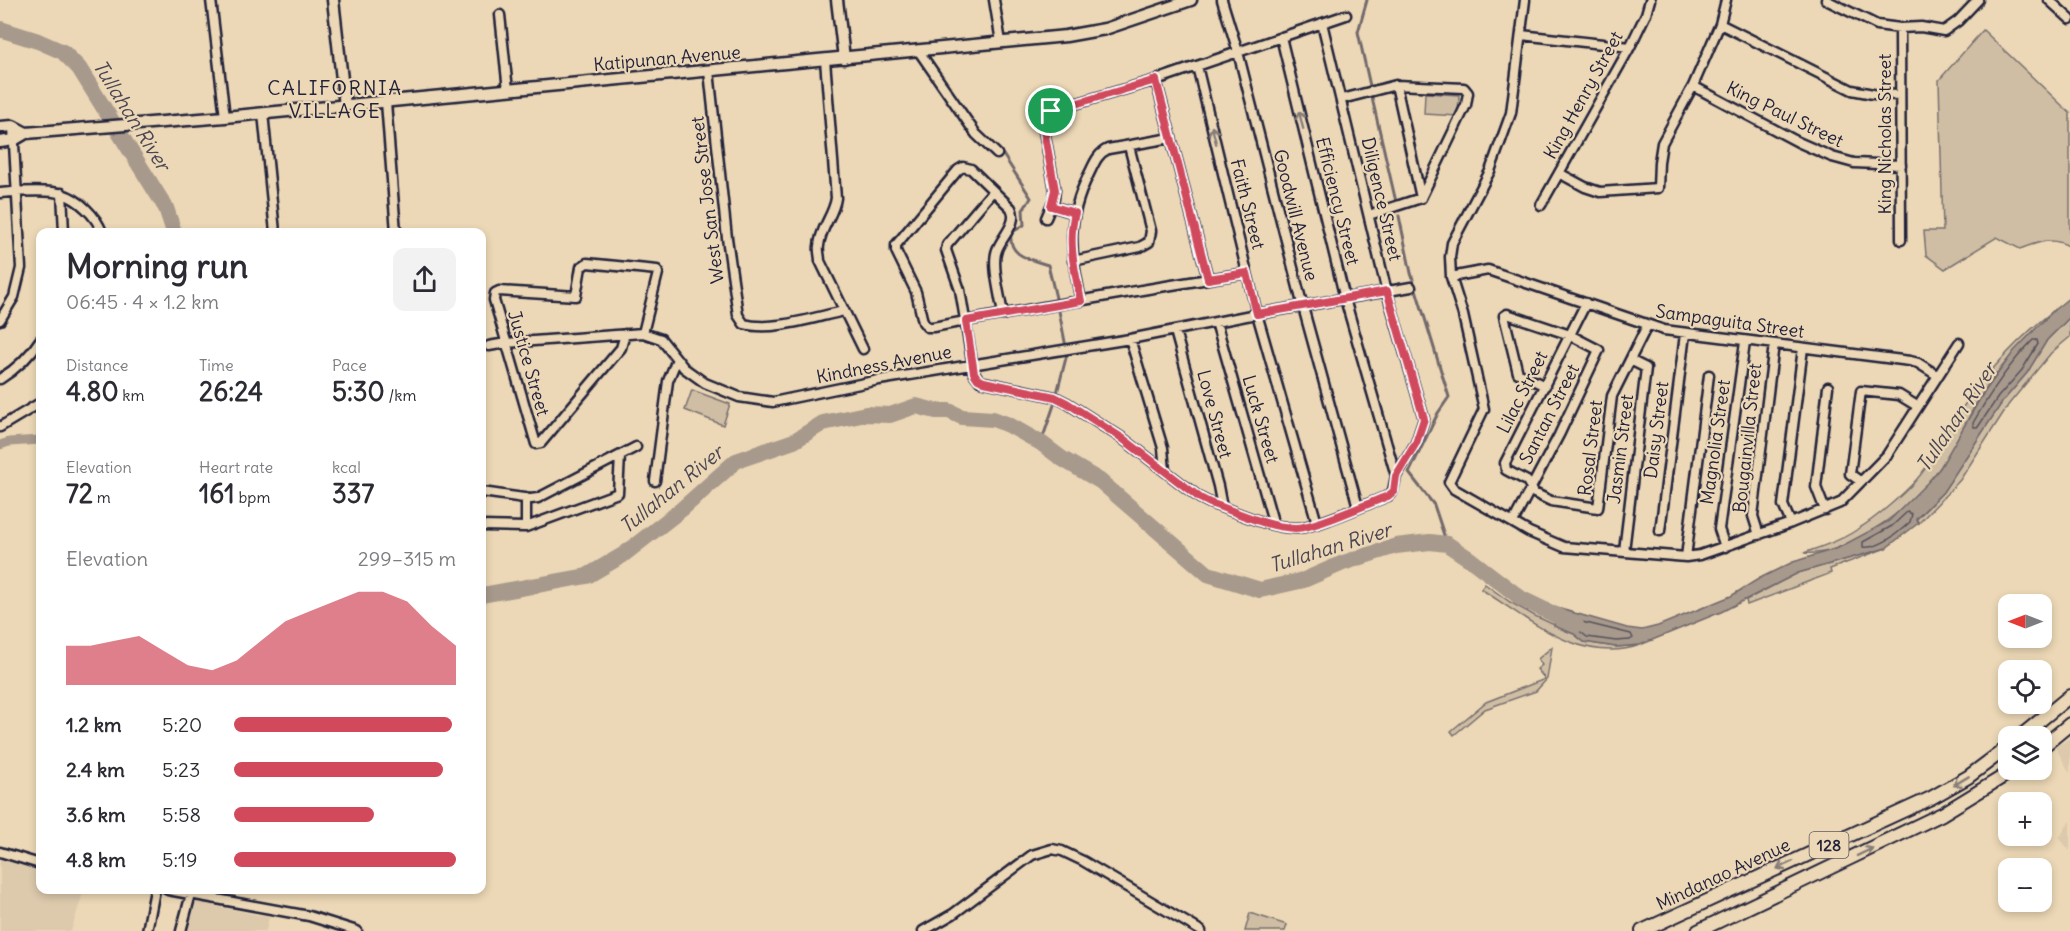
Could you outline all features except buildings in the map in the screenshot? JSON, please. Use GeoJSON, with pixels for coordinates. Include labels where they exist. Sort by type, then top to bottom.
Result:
{"type":"FeatureCollection","features":[{"type":"Feature","properties":{"kind":"main road"},"geometry":{"type":"LineString","coordinates":[[333,0],[345,106]]}},
{"type":"Feature","properties":{"kind":"main road"},"geometry":{"type":"LineString","coordinates":[[837,0],[844,57]]}},
{"type":"Feature","properties":{"kind":"main road","name":"Katipunan Avenue"},"geometry":{"type":"LineString","coordinates":[[27,133],[345,106],[1066,36],[1105,29],[1191,0]]}},
{"type":"Feature","properties":{"kind":"main road"},"geometry":{"type":"LineString","coordinates":[[0,127],[13,126],[27,133]]}},
{"type":"Feature","properties":{"kind":"main road"},"geometry":{"type":"LineString","coordinates":[[0,141],[14,140],[27,133]]}},
{"type":"Feature","properties":{"kind":"main road"},"geometry":{"type":"LineString","coordinates":[[2033,726],[2070,696]]}},
{"type":"Feature","properties":{"kind":"main road"},"geometry":{"type":"LineString","coordinates":[[2052,739],[2070,724]]}},
{"type":"Feature","properties":{"kind":"main road","name":"Mindanao Avenue"},"geometry":{"type":"LineString","coordinates":[[1642,931],[1931,798],[1968,777],[1998,754]]}},
{"type":"Feature","properties":{"kind":"main road","name":"128"},"geometry":{"type":"LineString","coordinates":[[1698,931],[1942,814],[1998,780]]}},
{"type":"Feature","properties":{"kind":"street"},"geometry":{"type":"LineString","coordinates":[[211,0],[225,117]]}},
{"type":"Feature","properties":{"kind":"street"},"geometry":{"type":"LineString","coordinates":[[994,0],[1001,42]]}},
{"type":"Feature","properties":{"kind":"street","name":"Goodwill Avenue"},"geometry":{"type":"LineString","coordinates":[[1222,0],[1238,52],[1303,307],[1358,507]]}},
{"type":"Feature","properties":{"kind":"street"},"geometry":{"type":"LineString","coordinates":[[1525,0],[1511,113],[1490,171],[1452,243],[1451,277],[1463,315],[1484,409],[1449,482],[1454,489],[1546,541],[1564,547],[1686,558],[1725,547],[1840,503],[1887,455],[1959,343]]}},
{"type":"Feature","properties":{"kind":"street","name":"King Henry Street"},"geometry":{"type":"LineString","coordinates":[[1541,205],[1630,47],[1646,14],[1650,0]]}},
{"type":"Feature","properties":{"kind":"street"},"geometry":{"type":"LineString","coordinates":[[1559,172],[1585,187],[1600,192],[1658,188],[1662,143],[1692,86],[1720,24],[1726,0]]}},
{"type":"Feature","properties":{"kind":"street"},"geometry":{"type":"LineString","coordinates":[[1826,0],[1877,25],[1900,28],[1921,27],[1944,31],[1958,21],[1978,0]]}},
{"type":"Feature","properties":{"kind":"street"},"geometry":{"type":"LineString","coordinates":[[2049,0],[2070,19]]}},
{"type":"Feature","properties":{"kind":"street"},"geometry":{"type":"LineString","coordinates":[[500,15],[508,90]]}},
{"type":"Feature","properties":{"kind":"street"},"geometry":{"type":"LineString","coordinates":[[1046,218],[1055,190],[1043,125],[1044,117],[1051,111],[1156,80],[1346,15]]}},
{"type":"Feature","properties":{"kind":"street","name":"Diligence Street"},"geometry":{"type":"LineString","coordinates":[[973,364],[975,375],[984,382],[1055,397],[1067,403],[1122,438],[1200,498],[1274,525],[1298,529],[1388,496],[1394,491],[1396,476],[1416,443],[1424,419],[1387,291],[1322,23]]}},
{"type":"Feature","properties":{"kind":"street"},"geometry":{"type":"LineString","coordinates":[[1720,24],[1852,90],[1873,94],[1900,95]]}},
{"type":"Feature","properties":{"kind":"street","name":"King Nicholas Street"},"geometry":{"type":"LineString","coordinates":[[1900,28],[1901,240]]}},
{"type":"Feature","properties":{"kind":"street"},"geometry":{"type":"LineString","coordinates":[[1521,35],[1630,47]]}},
{"type":"Feature","properties":{"kind":"street","name":"Efficiency Street"},"geometry":{"type":"LineString","coordinates":[[1281,37],[1345,299],[1396,476]]}},
{"type":"Feature","properties":{"kind":"street"},"geometry":{"type":"LineString","coordinates":[[918,51],[976,134],[996,154]]}},
{"type":"Feature","properties":{"kind":"street"},"geometry":{"type":"LineString","coordinates":[[825,60],[836,198],[834,210],[823,230],[819,245],[820,261],[862,349]]}},
{"type":"Feature","properties":{"kind":"street","name":"Faith Street"},"geometry":{"type":"LineString","coordinates":[[1197,66],[1257,314],[1317,523]]}},
{"type":"Feature","properties":{"kind":"street","name":"West San Jose Street"},"geometry":{"type":"LineString","coordinates":[[709,70],[727,238],[738,315],[744,324],[754,326],[786,323],[843,311]]}},
{"type":"Feature","properties":{"kind":"street"},"geometry":{"type":"LineString","coordinates":[[1156,80],[1208,279]]}},
{"type":"Feature","properties":{"kind":"street"},"geometry":{"type":"LineString","coordinates":[[1396,85],[1421,198]]}},
{"type":"Feature","properties":{"kind":"street"},"geometry":{"type":"LineString","coordinates":[[1342,99],[1396,85],[1464,88],[1468,93],[1466,105],[1421,198],[1369,215]]}},
{"type":"Feature","properties":{"kind":"street","name":"King Paul Street"},"geometry":{"type":"LineString","coordinates":[[1692,86],[1798,142],[1832,157],[1854,163],[1900,165]]}},
{"type":"Feature","properties":{"kind":"street"},"geometry":{"type":"LineString","coordinates":[[386,102],[396,228]]}},
{"type":"Feature","properties":{"kind":"street"},"geometry":{"type":"LineString","coordinates":[[263,113],[275,228]]}},
{"type":"Feature","properties":{"kind":"street"},"geometry":{"type":"LineString","coordinates":[[0,320],[14,297],[21,268],[13,126]]}},
{"type":"Feature","properties":{"kind":"street"},"geometry":{"type":"LineString","coordinates":[[1081,301],[1073,261],[1071,235],[1082,187],[1102,152],[1171,138]]}},
{"type":"Feature","properties":{"kind":"street"},"geometry":{"type":"LineString","coordinates":[[1073,261],[1140,247],[1149,242],[1150,231],[1129,146]]}},
{"type":"Feature","properties":{"kind":"street"},"geometry":{"type":"LineString","coordinates":[[1004,315],[995,254],[1014,216],[1011,208],[969,167],[961,168],[897,242],[896,252],[913,283],[923,322],[927,327],[1004,315],[1247,273]]}},
{"type":"Feature","properties":{"kind":"street"},"geometry":{"type":"LineString","coordinates":[[973,364],[959,284],[946,250],[947,245],[993,191]]}},
{"type":"Feature","properties":{"kind":"street"},"geometry":{"type":"LineString","coordinates":[[0,193],[62,193],[85,207],[100,228]]}},
{"type":"Feature","properties":{"kind":"street"},"geometry":{"type":"LineString","coordinates":[[62,193],[64,228]]}},
{"type":"Feature","properties":{"kind":"street"},"geometry":{"type":"LineString","coordinates":[[1051,206],[1075,213]]}},
{"type":"Feature","properties":{"kind":"street","name":"Justice Street"},"geometry":{"type":"LineString","coordinates":[[625,334],[621,348],[539,444],[534,441],[494,298],[496,292],[576,296],[581,267],[588,263],[657,271],[643,333]]}},
{"type":"Feature","properties":{"kind":"street","name":"Sampaguita Street"},"geometry":{"type":"LineString","coordinates":[[1451,277],[1488,270],[1647,326],[1745,342],[1910,361],[1938,375]]}},
{"type":"Feature","properties":{"kind":"street","name":"Kindness Avenue"},"geometry":{"type":"LineString","coordinates":[[643,333],[661,339],[696,377],[713,387],[749,400],[773,402],[879,380],[1130,339],[1411,287]]}},
{"type":"Feature","properties":{"kind":"street","name":"Lilac Street"},"geometry":{"type":"LineString","coordinates":[[1531,487],[1527,481],[1506,470],[1505,463],[1586,303]]}},
{"type":"Feature","properties":{"kind":"street"},"geometry":{"type":"LineString","coordinates":[[1545,386],[1518,373],[1504,316],[1510,314],[1570,335]]}},
{"type":"Feature","properties":{"kind":"street","name":"Luck Street"},"geometry":{"type":"LineString","coordinates":[[1216,322],[1274,525]]}},
{"type":"Feature","properties":{"kind":"street","name":"Rosal Street"},"geometry":{"type":"LineString","coordinates":[[1531,487],[1534,492],[1551,501],[1596,509],[1599,505],[1612,396],[1647,326]]}},
{"type":"Feature","properties":{"kind":"street","name":"Love Street"},"geometry":{"type":"LineString","coordinates":[[1175,331],[1222,507]]}},
{"type":"Feature","properties":{"kind":"street"},"geometry":{"type":"LineString","coordinates":[[489,346],[643,333]]}},
{"type":"Feature","properties":{"kind":"street","name":"Daisy Street"},"geometry":{"type":"LineString","coordinates":[[1660,531],[1685,334]]}},
{"type":"Feature","properties":{"kind":"street","name":"Santan Street"},"geometry":{"type":"LineString","coordinates":[[1513,522],[1599,352],[1598,348],[1570,335]]}},
{"type":"Feature","properties":{"kind":"street"},"geometry":{"type":"LineString","coordinates":[[1130,339],[1163,448],[1165,471]]}},
{"type":"Feature","properties":{"kind":"street","name":"Magnolia Street"},"geometry":{"type":"LineString","coordinates":[[1725,547],[1719,529],[1745,342]]}},
{"type":"Feature","properties":{"kind":"street","name":"Bougainvilla Street"},"geometry":{"type":"LineString","coordinates":[[1759,535],[1753,516],[1774,344]]}},
{"type":"Feature","properties":{"kind":"street"},"geometry":{"type":"LineString","coordinates":[[0,379],[12,371],[36,346]]}},
{"type":"Feature","properties":{"kind":"street"},"geometry":{"type":"LineString","coordinates":[[1791,523],[1783,505],[1803,348]]}},
{"type":"Feature","properties":{"kind":"street"},"geometry":{"type":"LineString","coordinates":[[655,482],[668,381],[677,359]]}},
{"type":"Feature","properties":{"kind":"street","name":"Jasmin Street"},"geometry":{"type":"LineString","coordinates":[[1624,551],[1646,368],[1630,360]]}},
{"type":"Feature","properties":{"kind":"street"},"geometry":{"type":"LineString","coordinates":[[1686,558],[1709,375]]}},
{"type":"Feature","properties":{"kind":"street"},"geometry":{"type":"LineString","coordinates":[[1825,510],[1816,487],[1828,387]]}},
{"type":"Feature","properties":{"kind":"street"},"geometry":{"type":"LineString","coordinates":[[1860,481],[1850,474],[1861,391],[1899,395],[1917,406]]}},
{"type":"Feature","properties":{"kind":"street"},"geometry":{"type":"LineString","coordinates":[[0,427],[36,405]]}},
{"type":"Feature","properties":{"kind":"street"},"geometry":{"type":"LineString","coordinates":[[486,493],[538,498],[636,447]]}},
{"type":"Feature","properties":{"kind":"street"},"geometry":{"type":"LineString","coordinates":[[486,526],[526,527],[618,493],[620,456]]}},
{"type":"Feature","properties":{"kind":"street"},"geometry":{"type":"LineString","coordinates":[[526,498],[526,527]]}},
{"type":"Feature","properties":{"kind":"street"},"geometry":{"type":"LineString","coordinates":[[923,931],[953,914],[1032,855],[1052,849],[1083,861],[1200,931]]}},
{"type":"Feature","properties":{"kind":"street"},"geometry":{"type":"LineString","coordinates":[[0,852],[36,863]]}},
{"type":"Feature","properties":{"kind":"street"},"geometry":{"type":"LineString","coordinates":[[147,931],[154,894]]}},
{"type":"Feature","properties":{"kind":"street"},"geometry":{"type":"LineString","coordinates":[[182,931],[190,894],[309,916],[357,931]]}},
{"type":"Feature","properties":{"kind":"shaded area"},"geometry":{"type":"Polygon","coordinates":[[[1983,30],[2070,113],[2070,247],[2051,241],[2039,242],[2020,249],[1997,237],[1945,269],[1926,255],[1924,231],[1943,231],[1939,80],[1983,30]]]}},
{"type":"Feature","properties":{"kind":"shaded area"},"geometry":{"type":"Polygon","coordinates":[[[1425,93],[1459,95],[1458,116],[1424,114],[1425,93]]]}},
{"type":"Feature","properties":{"kind":"shaded area"},"geometry":{"type":"Polygon","coordinates":[[[2054,310],[1997,373],[1980,397],[1939,469],[1913,499],[1882,524],[1847,544],[1833,550],[1804,553],[1852,533],[1905,492],[1923,472],[1956,417],[1989,373],[2013,346],[2054,310]]]}},
{"type":"Feature","properties":{"kind":"shaded area"},"geometry":{"type":"Polygon","coordinates":[[[2070,317],[2070,337],[2051,353],[2009,404],[1960,480],[1919,523],[1916,520],[1943,492],[2003,401],[2027,373],[2047,340],[2070,317]]]}},
{"type":"Feature","properties":{"kind":"shaded area"},"geometry":{"type":"Polygon","coordinates":[[[692,390],[730,404],[723,425],[685,410],[692,390]]]}},
{"type":"Feature","properties":{"kind":"shaded area"},"geometry":{"type":"Polygon","coordinates":[[[1886,548],[1830,569],[1831,573],[1747,605],[1746,600],[1798,573],[1886,548]]]}},
{"type":"Feature","properties":{"kind":"shaded area"},"geometry":{"type":"Polygon","coordinates":[[[1485,584],[1510,602],[1574,634],[1584,642],[1616,647],[1640,645],[1619,650],[1597,649],[1556,636],[1481,589],[1485,584]]]}},
{"type":"Feature","properties":{"kind":"shaded area"},"geometry":{"type":"Polygon","coordinates":[[[1552,647],[1547,679],[1536,691],[1485,709],[1454,735],[1451,731],[1486,702],[1545,679],[1537,669],[1542,665],[1538,659],[1552,647]]]}},
{"type":"Feature","properties":{"kind":"shaded area"},"geometry":{"type":"Polygon","coordinates":[[[2070,738],[2070,773],[2055,747],[2070,738]]]}},
{"type":"Feature","properties":{"kind":"shaded area"},"geometry":{"type":"Polygon","coordinates":[[[2070,821],[2070,851],[2059,838],[2070,821]]]}},
{"type":"Feature","properties":{"kind":"shaded area"},"geometry":{"type":"Polygon","coordinates":[[[0,857],[36,867],[36,894],[83,894],[71,931],[0,931],[0,857]]]}},
{"type":"Feature","properties":{"kind":"shaded area"},"geometry":{"type":"Polygon","coordinates":[[[191,901],[269,917],[266,931],[184,931],[191,901]]]}},
{"type":"Feature","properties":{"kind":"shaded area"},"geometry":{"type":"Polygon","coordinates":[[[1250,913],[1287,925],[1285,931],[1245,931],[1250,913]]]}},
{"type":"Feature","properties":{"kind":"water"},"geometry":{"type":"Polygon","coordinates":[[[2070,297],[2070,317],[2047,340],[2027,373],[2003,401],[1943,492],[1916,519],[1919,523],[1886,548],[1798,573],[1721,612],[1640,645],[1616,647],[1584,642],[1574,634],[1554,626],[1557,608],[1627,628],[1642,630],[1658,626],[1731,596],[1760,578],[1793,562],[1838,548],[1889,521],[1940,468],[1981,397],[2014,351],[2070,297]]]}},
{"type":"Feature","properties":{"kind":"waterway"},"geometry":{"type":"LineString","coordinates":[[1367,0],[1358,32],[1370,86]]}},
{"type":"Feature","properties":{"kind":"waterway","name":"Tullahan River"},"geometry":{"type":"LineString","coordinates":[[0,29],[63,52],[79,68],[166,208],[173,228]]}},
{"type":"Feature","properties":{"kind":"waterway"},"geometry":{"type":"LineString","coordinates":[[1372,98],[1396,202]]}},
{"type":"Feature","properties":{"kind":"waterway"},"geometry":{"type":"LineString","coordinates":[[1002,153],[1031,198],[1023,210],[1024,225],[1011,233],[1013,247],[1022,256],[1048,265],[1056,298]]}},
{"type":"Feature","properties":{"kind":"waterway"},"geometry":{"type":"LineString","coordinates":[[1399,216],[1411,273],[1449,397],[1438,413],[1409,473],[1434,505],[1447,544]]}},
{"type":"Feature","properties":{"kind":"waterway"},"geometry":{"type":"LineString","coordinates":[[1059,311],[1065,342]]}},
{"type":"Feature","properties":{"kind":"waterway"},"geometry":{"type":"LineString","coordinates":[[1057,393],[1067,354]]}},
{"type":"Feature","properties":{"kind":"waterway"},"geometry":{"type":"LineString","coordinates":[[1041,443],[1054,405]]}},
{"type":"Feature","properties":{"kind":"waterway","name":"Tullahan River"},"geometry":{"type":"LineString","coordinates":[[486,594],[587,576],[623,555],[682,509],[736,461],[794,441],[823,423],[866,414],[890,415],[916,406],[936,411],[949,411],[962,417],[993,419],[1041,443],[1100,481],[1208,574],[1260,590],[1304,580],[1343,563],[1396,546],[1430,542],[1447,544],[1522,599],[1576,625]]}},
{"type":"Feature","properties":{"kind":"waterway"},"geometry":{"type":"LineString","coordinates":[[0,445],[36,440]]}},
{"type":"Feature","properties":{"kind":"district","name":"CALIFORNIA VILLAGE"},"geometry":{"type":"Point","coordinates":[335,98]}},
{"type":"Feature","properties":{"kind":"route"},"geometry":{"type":"LineString","coordinates":[[1156,80],[1208,279],[1247,273],[1257,314],[1387,291],[1424,419],[1416,443],[1396,476],[1394,491],[1388,496],[1298,529],[1274,525],[1200,498],[1122,438],[1055,397],[980,381],[976,377],[966,321],[1081,301],[1073,261],[1071,235],[1075,213],[1051,206],[1055,190],[1043,125],[1044,117],[1051,111],[1156,80]]}}]}
